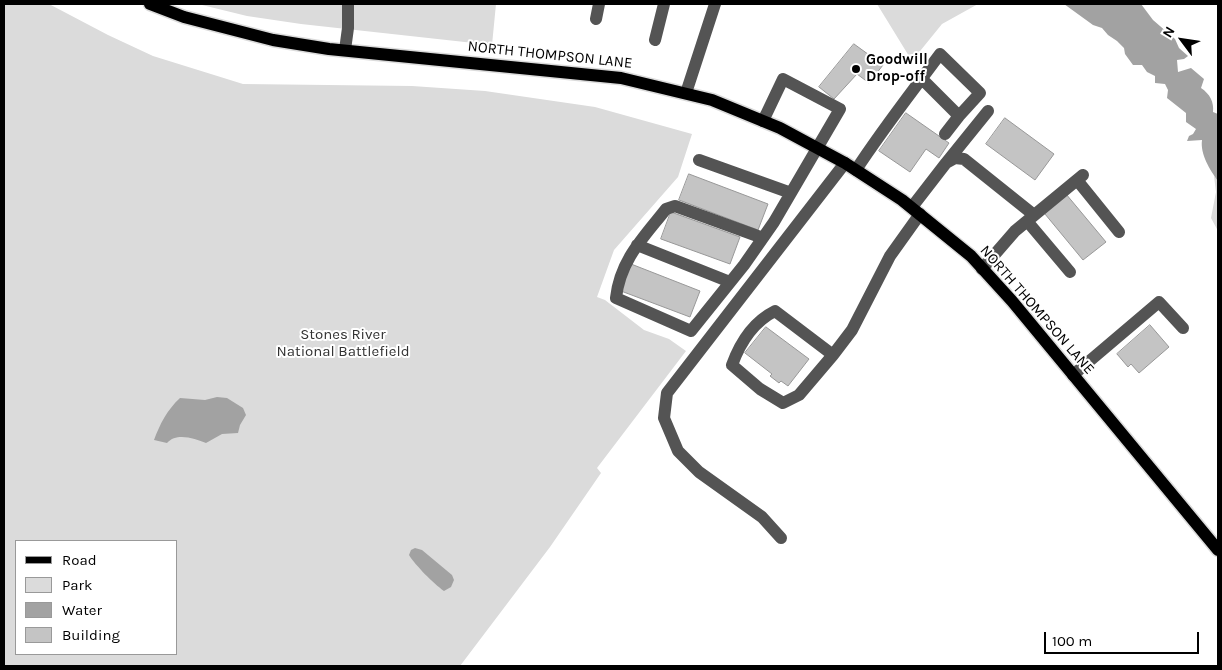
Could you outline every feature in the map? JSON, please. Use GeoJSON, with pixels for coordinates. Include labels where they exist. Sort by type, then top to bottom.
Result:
{"type":"FeatureCollection","features":[{"type":"Feature","properties":{"kind":"main road","name":"NORTH THOMPSON LANE"},"geometry":{"type":"LineString","coordinates":[[150,4],[184,17],[273,40],[345,50],[621,78],[712,100],[763,121],[817,148],[845,163],[916,211],[971,256],[1012,301],[1218,550]]}},
{"type":"Feature","properties":{"kind":"lane"},"geometry":{"type":"LineString","coordinates":[[345,50],[348,28],[348,4]]}},
{"type":"Feature","properties":{"kind":"lane"},"geometry":{"type":"LineString","coordinates":[[596,19],[599,4]]}},
{"type":"Feature","properties":{"kind":"lane"},"geometry":{"type":"LineString","coordinates":[[655,40],[664,4]]}},
{"type":"Feature","properties":{"kind":"lane"},"geometry":{"type":"LineString","coordinates":[[686,94],[715,4]]}},
{"type":"Feature","properties":{"kind":"lane"},"geometry":{"type":"LineString","coordinates":[[856,170],[940,54],[980,93],[944,134]]}},
{"type":"Feature","properties":{"kind":"lane"},"geometry":{"type":"LineString","coordinates":[[763,121],[783,79],[840,109],[763,238],[691,332],[616,298],[618,284],[628,258],[666,209],[675,206],[763,238]]}},
{"type":"Feature","properties":{"kind":"lane"},"geometry":{"type":"LineString","coordinates":[[922,79],[959,116]]}},
{"type":"Feature","properties":{"kind":"lane"},"geometry":{"type":"LineString","coordinates":[[833,355],[774,311],[762,317],[739,347],[732,365],[760,389],[783,403],[799,395],[833,355],[852,330],[865,308],[890,256],[916,211],[946,163],[988,112]]}},
{"type":"Feature","properties":{"kind":"lane"},"geometry":{"type":"LineString","coordinates":[[946,163],[955,158],[964,159],[1030,218],[1070,272]]}},
{"type":"Feature","properties":{"kind":"lane"},"geometry":{"type":"LineString","coordinates":[[699,160],[791,193]]}},
{"type":"Feature","properties":{"kind":"lane"},"geometry":{"type":"LineString","coordinates":[[781,538],[762,517],[699,472],[678,451],[664,418],[667,393],[845,163]]}},
{"type":"Feature","properties":{"kind":"lane"},"geometry":{"type":"LineString","coordinates":[[982,269],[1015,230],[1080,177],[1119,232]]}},
{"type":"Feature","properties":{"kind":"lane"},"geometry":{"type":"LineString","coordinates":[[637,246],[730,282]]}},
{"type":"Feature","properties":{"kind":"lane"},"geometry":{"type":"LineString","coordinates":[[1073,375],[1159,302],[1183,328]]}},
{"type":"Feature","properties":{"kind":"green space","name":"Stones River National Battlefield"},"geometry":{"type":"Polygon","coordinates":[[[4,4],[49,4],[153,56],[243,84],[412,86],[485,91],[595,107],[692,134],[678,177],[614,250],[597,297],[605,300],[644,330],[669,339],[686,351],[597,468],[601,473],[550,547],[460,666],[4,666],[4,4]]]}},
{"type":"Feature","properties":{"kind":"green space"},"geometry":{"type":"Polygon","coordinates":[[[198,4],[496,4],[492,45],[301,24],[247,16],[198,4]]]}},
{"type":"Feature","properties":{"kind":"green space"},"geometry":{"type":"Polygon","coordinates":[[[877,4],[978,4],[942,24],[912,61],[877,4]]]}},
{"type":"Feature","properties":{"kind":"green space"},"geometry":{"type":"Polygon","coordinates":[[[1214,176],[1218,181],[1218,231],[1211,218],[1216,192],[1214,176]]]}},
{"type":"Feature","properties":{"kind":"water"},"geometry":{"type":"Polygon","coordinates":[[[1064,4],[1141,4],[1153,20],[1175,39],[1179,48],[1188,56],[1177,60],[1178,72],[1191,68],[1204,79],[1201,88],[1211,98],[1213,112],[1218,114],[1218,181],[1204,156],[1202,140],[1187,141],[1196,129],[1186,122],[1186,113],[1167,98],[1168,90],[1165,84],[1155,83],[1155,76],[1147,72],[1142,65],[1133,65],[1125,54],[1124,48],[1117,41],[1102,28],[1093,25],[1064,4]]]}},
{"type":"Feature","properties":{"kind":"water"},"geometry":{"type":"Polygon","coordinates":[[[217,397],[227,398],[243,408],[246,415],[238,433],[222,434],[206,443],[186,437],[176,438],[167,443],[154,440],[164,418],[180,398],[205,400],[217,397]]]}},
{"type":"Feature","properties":{"kind":"water"},"geometry":{"type":"Polygon","coordinates":[[[415,548],[422,550],[452,575],[454,580],[451,587],[444,591],[420,569],[409,555],[411,550],[415,548]]]}},
{"type":"Feature","properties":{"kind":"building","name":"Goodwill Drop-off"},"geometry":{"type":"Polygon","coordinates":[[[854,44],[883,65],[869,83],[857,74],[834,99],[819,87],[854,44]]]}},
{"type":"Feature","properties":{"kind":"building"},"geometry":{"type":"Polygon","coordinates":[[[906,113],[949,143],[939,158],[926,149],[910,172],[879,151],[906,113]]]}},
{"type":"Feature","properties":{"kind":"building"},"geometry":{"type":"Polygon","coordinates":[[[1005,118],[1054,154],[1035,180],[986,144],[1005,118]]]}},
{"type":"Feature","properties":{"kind":"building"},"geometry":{"type":"Polygon","coordinates":[[[689,174],[768,204],[758,230],[679,200],[689,174]]]}},
{"type":"Feature","properties":{"kind":"building"},"geometry":{"type":"Polygon","coordinates":[[[1066,194],[1106,242],[1083,260],[1045,214],[1066,194]]]}},
{"type":"Feature","properties":{"kind":"building"},"geometry":{"type":"Polygon","coordinates":[[[671,212],[740,237],[730,264],[661,239],[671,212]]]}},
{"type":"Feature","properties":{"kind":"building"},"geometry":{"type":"Polygon","coordinates":[[[631,264],[700,291],[690,317],[621,291],[631,264]]]}},
{"type":"Feature","properties":{"kind":"building"},"geometry":{"type":"Polygon","coordinates":[[[1150,325],[1169,347],[1139,373],[1131,364],[1128,367],[1117,354],[1150,325]]]}},
{"type":"Feature","properties":{"kind":"building"},"geometry":{"type":"Polygon","coordinates":[[[766,327],[809,359],[788,386],[781,381],[779,383],[770,376],[772,374],[745,353],[766,327]]]}},
{"type":"Feature","properties":{"kind":"place","name":"Goodwill Drop-off"},"geometry":{"type":"Point","coordinates":[856,69]}}]}
